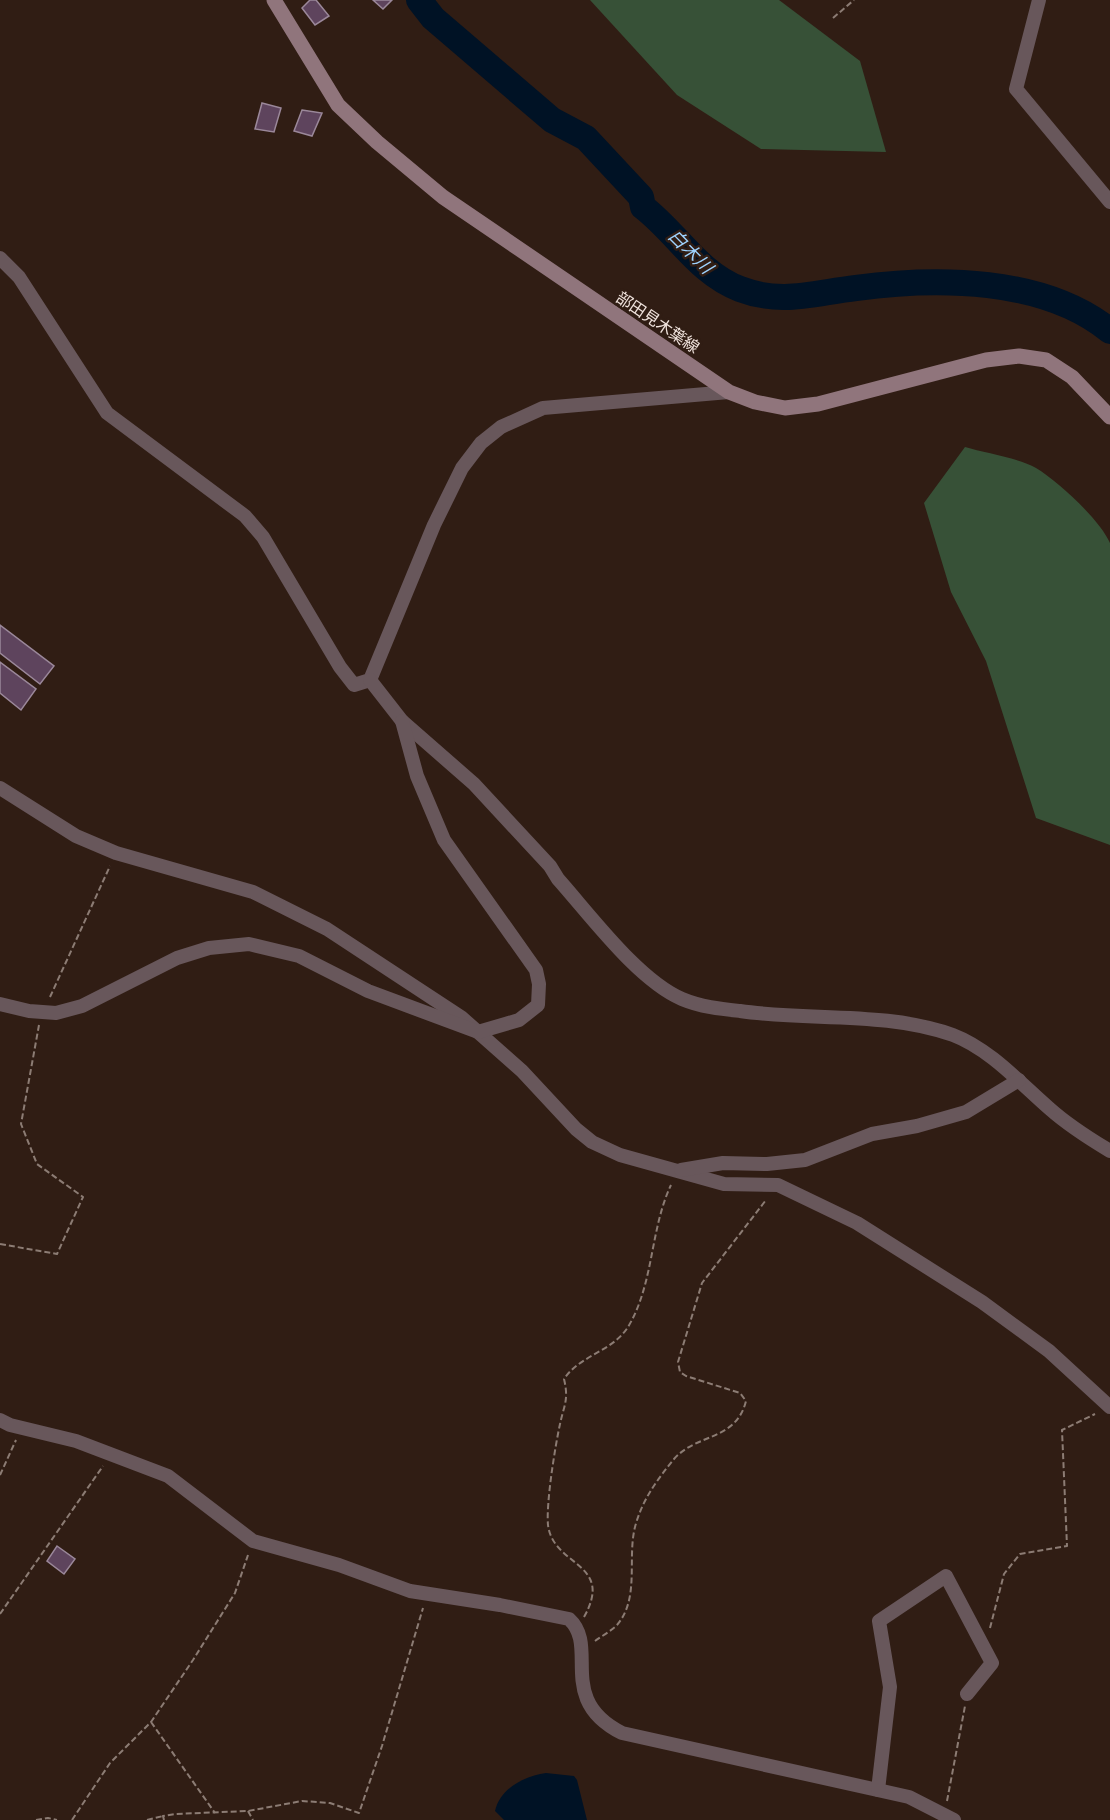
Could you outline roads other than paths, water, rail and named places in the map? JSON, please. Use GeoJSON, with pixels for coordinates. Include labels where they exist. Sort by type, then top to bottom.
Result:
{"type":"FeatureCollection","features":[{"type":"Feature","properties":{"kind":"main road","name":"部田見木葉線"},"geometry":{"type":"LineString","coordinates":[[274,0],[338,105],[377,142],[443,197],[729,392],[755,402],[785,408],[818,404],[986,360],[1019,356],[1046,360],[1072,377],[1110,417]]}},
{"type":"Feature","properties":{"kind":"street"},"geometry":{"type":"LineString","coordinates":[[1039,0],[1016,89],[1110,202]]}},
{"type":"Feature","properties":{"kind":"street"},"geometry":{"type":"LineString","coordinates":[[0,258],[19,277],[107,413],[245,516],[262,537],[340,667],[354,685],[370,680]]}},
{"type":"Feature","properties":{"kind":"street"},"geometry":{"type":"LineString","coordinates":[[370,680],[434,525],[462,468],[481,443],[494,432],[543,408],[729,392]]}},
{"type":"Feature","properties":{"kind":"street"},"geometry":{"type":"LineString","coordinates":[[370,680],[402,722],[474,784],[639,968],[681,999],[710,1007],[778,1017],[870,1020],[917,1026],[954,1036],[1019,1080],[1052,1111],[1110,1151]]}},
{"type":"Feature","properties":{"kind":"street"},"geometry":{"type":"LineString","coordinates":[[0,1004],[30,1011],[56,1013],[82,1006],[177,958],[209,948],[249,944],[299,956],[368,991],[478,1032],[519,1020],[538,1005],[539,984],[536,970],[444,840],[417,776],[402,722]]}},
{"type":"Feature","properties":{"kind":"street"},"geometry":{"type":"LineString","coordinates":[[0,788],[76,836],[116,853],[253,892],[296,911],[400,974],[461,1017],[522,1071],[576,1129],[592,1142],[620,1155],[675,1174],[724,1184],[778,1185],[857,1223],[982,1302],[1049,1351],[1110,1407]]}},
{"type":"Feature","properties":{"kind":"street"},"geometry":{"type":"LineString","coordinates":[[675,1174],[723,1163],[767,1164],[806,1160],[872,1134],[918,1126],[966,1112],[1019,1080]]}},
{"type":"Feature","properties":{"kind":"street"},"geometry":{"type":"LineString","coordinates":[[0,1420],[21,1428],[76,1441],[182,1484],[253,1541],[339,1565],[390,1585],[558,1616],[575,1625],[580,1635],[586,1699],[598,1719],[622,1733],[909,1797],[949,1817]]}},
{"type":"Feature","properties":{"kind":"street"},"geometry":{"type":"LineString","coordinates":[[878,1790],[890,1687],[879,1621],[946,1576],[992,1663],[967,1694]]}},
{"type":"Feature","properties":{"kind":"water"},"geometry":{"type":"Polygon","coordinates":[[[546,1773],[574,1776],[587,1820],[504,1820],[495,1811],[502,1796],[514,1784],[546,1773]]]}},
{"type":"Feature","properties":{"kind":"waterway","name":"白木川"},"geometry":{"type":"LineString","coordinates":[[419,0],[433,18],[552,120],[586,138],[641,197],[643,207],[700,263],[725,282],[755,294],[784,297],[920,282],[988,285],[1054,300],[1083,313],[1110,331]]}}]}
